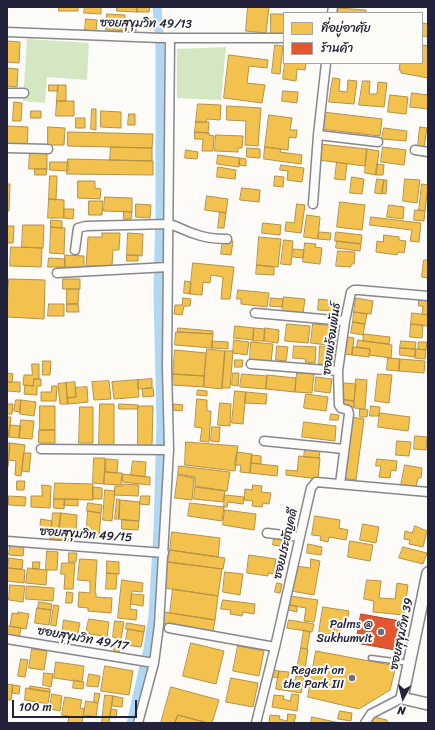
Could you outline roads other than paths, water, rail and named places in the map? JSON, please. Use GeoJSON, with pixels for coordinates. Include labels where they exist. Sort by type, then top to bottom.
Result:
{"type":"FeatureCollection","features":[{"type":"Feature","properties":{"kind":"street","name":"ซอยสุขุมวิท 49/13"},"geometry":{"type":"LineString","coordinates":[[7,32],[170,38],[283,38]]}},
{"type":"Feature","properties":{"kind":"street"},"geometry":{"type":"LineString","coordinates":[[138,723],[154,664],[160,612],[169,450],[167,367],[170,38]]}},
{"type":"Feature","properties":{"kind":"street"},"geometry":{"type":"LineString","coordinates":[[313,204],[318,135],[326,64]]}},
{"type":"Feature","properties":{"kind":"street"},"geometry":{"type":"LineString","coordinates":[[7,93],[24,94]]}},
{"type":"Feature","properties":{"kind":"street"},"geometry":{"type":"LineString","coordinates":[[318,135],[378,142]]}},
{"type":"Feature","properties":{"kind":"street"},"geometry":{"type":"LineString","coordinates":[[7,148],[48,150]]}},
{"type":"Feature","properties":{"kind":"street"},"geometry":{"type":"LineString","coordinates":[[415,150],[428,152]]}},
{"type":"Feature","properties":{"kind":"street"},"geometry":{"type":"LineString","coordinates":[[75,250],[78,228],[81,227],[168,224],[175,225],[195,235],[226,239]]}},
{"type":"Feature","properties":{"kind":"street"},"geometry":{"type":"LineString","coordinates":[[57,273],[168,267]]}},
{"type":"Feature","properties":{"kind":"street","name":"ซอยพร้อมพันธ์"},"geometry":{"type":"LineString","coordinates":[[340,484],[349,414],[348,410],[341,408],[338,405],[338,371],[345,321],[351,292],[354,290],[428,296]]}},
{"type":"Feature","properties":{"kind":"street"},"geometry":{"type":"LineString","coordinates":[[255,314],[345,321]]}},
{"type":"Feature","properties":{"kind":"street"},"geometry":{"type":"LineString","coordinates":[[251,364],[338,371]]}},
{"type":"Feature","properties":{"kind":"street"},"geometry":{"type":"LineString","coordinates":[[264,441],[344,449]]}},
{"type":"Feature","properties":{"kind":"street"},"geometry":{"type":"LineString","coordinates":[[41,449],[169,450]]}},
{"type":"Feature","properties":{"kind":"street","name":"ซอยประชัญคดี"},"geometry":{"type":"LineString","coordinates":[[256,723],[313,484],[316,482],[428,492]]}},
{"type":"Feature","properties":{"kind":"street"},"geometry":{"type":"LineString","coordinates":[[267,533],[300,537]]}},
{"type":"Feature","properties":{"kind":"street","name":"ซอยสุขุมวิท 49/15"},"geometry":{"type":"LineString","coordinates":[[7,541],[164,553]]}},
{"type":"Feature","properties":{"kind":"street","name":"ซอยสุขุมวิท 39"},"geometry":{"type":"LineString","coordinates":[[402,698],[428,573]]}},
{"type":"Feature","properties":{"kind":"street"},"geometry":{"type":"LineString","coordinates":[[169,628],[275,647]]}},
{"type":"Feature","properties":{"kind":"street","name":"ซอยสุขุมวิท 49/17"},"geometry":{"type":"LineString","coordinates":[[7,639],[154,664]]}},
{"type":"Feature","properties":{"kind":"street"},"geometry":{"type":"LineString","coordinates":[[365,723],[371,714],[402,698],[428,704]]}},
{"type":"Feature","properties":{"kind":"lane"},"geometry":{"type":"LineString","coordinates":[[371,658],[409,663]]}},
{"type":"Feature","properties":{"kind":"waterway"},"geometry":{"type":"LineString","coordinates":[[131,723],[148,649],[153,616],[158,529],[161,424],[158,293],[160,210],[160,46],[157,7]]}},
{"type":"Feature","properties":{"kind":"place","name":"Palms @ Sukhumvit"},"geometry":{"type":"Point","coordinates":[381,632]}},
{"type":"Feature","properties":{"kind":"place","name":"Regent on the Park III"},"geometry":{"type":"Point","coordinates":[352,678]}}]}
